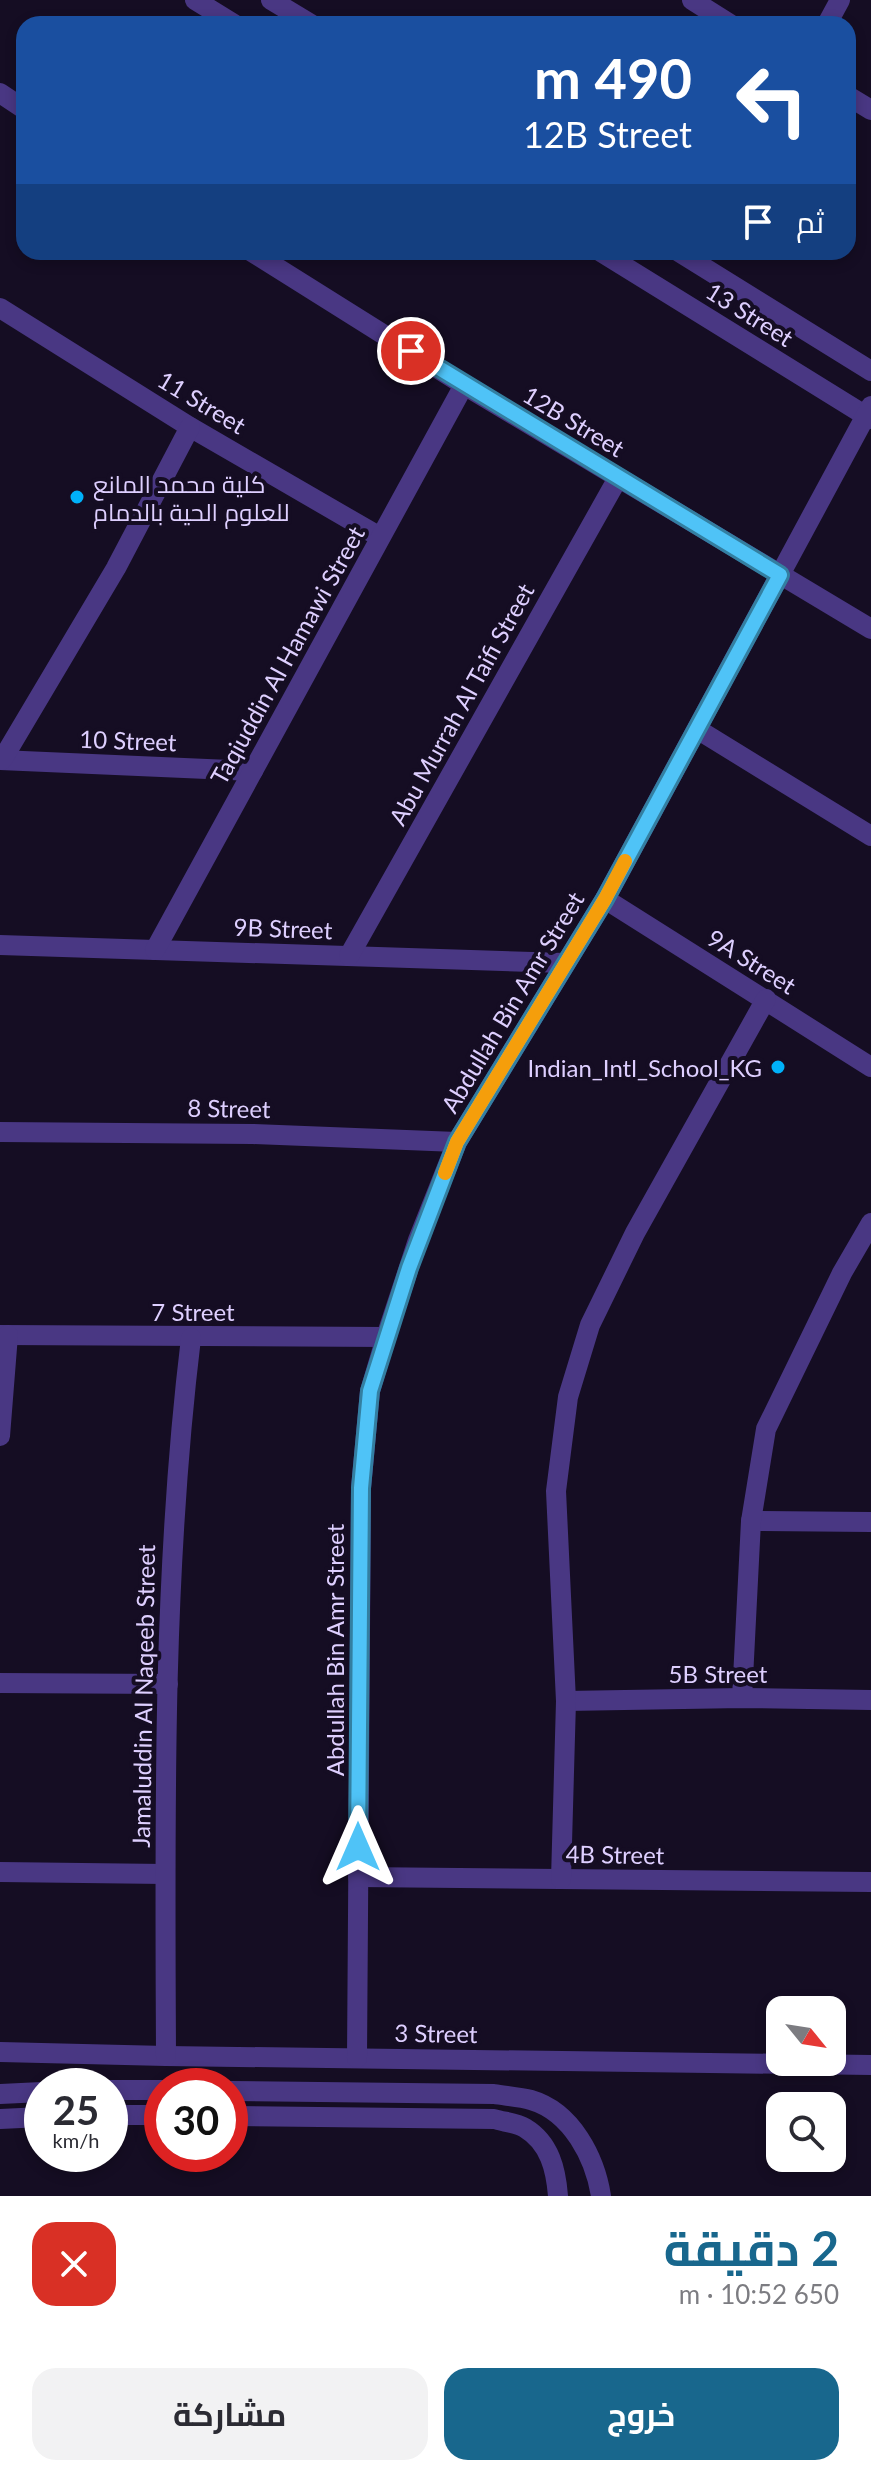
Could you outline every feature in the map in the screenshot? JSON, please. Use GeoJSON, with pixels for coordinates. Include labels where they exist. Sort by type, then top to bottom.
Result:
{"type":"FeatureCollection","features":[{"type":"Feature","properties":{"kind":"street"},"geometry":{"type":"LineString","coordinates":[[195,0],[221,16]]}},
{"type":"Feature","properties":{"kind":"street"},"geometry":{"type":"LineString","coordinates":[[271,0],[298,16]]}},
{"type":"Feature","properties":{"kind":"street"},"geometry":{"type":"LineString","coordinates":[[692,0],[717,16]]}},
{"type":"Feature","properties":{"kind":"street","name":"12B Street"},"geometry":{"type":"LineString","coordinates":[[265,260],[464,385],[871,629]]}},
{"type":"Feature","properties":{"kind":"street","name":"13 Street"},"geometry":{"type":"LineString","coordinates":[[614,260],[869,414]]}},
{"type":"Feature","properties":{"kind":"street","name":"13 Street"},"geometry":{"type":"LineString","coordinates":[[692,260],[871,371]]}},
{"type":"Feature","properties":{"kind":"street","name":"11 Street"},"geometry":{"type":"LineString","coordinates":[[0,308],[190,427],[380,537]]}},
{"type":"Feature","properties":{"kind":"street","name":"Taqiuddin Al Hamawi Street"},"geometry":{"type":"LineString","coordinates":[[155,950],[464,385]]}},
{"type":"Feature","properties":{"kind":"street","name":"Abdullah Bin Amr Street"},"geometry":{"type":"LineString","coordinates":[[357,2058],[361,1488],[370,1391],[386,1337],[418,1240],[457,1142],[605,899],[869,414]]}},
{"type":"Feature","properties":{"kind":"street"},"geometry":{"type":"LineString","coordinates":[[1,760],[116,568],[190,427]]}},
{"type":"Feature","properties":{"kind":"street","name":"Abu Murrah Al Taifi Street"},"geometry":{"type":"LineString","coordinates":[[349,956],[618,478]]}},
{"type":"Feature","properties":{"kind":"street"},"geometry":{"type":"LineString","coordinates":[[697,729],[871,836]]}},
{"type":"Feature","properties":{"kind":"street","name":"10 Street"},"geometry":{"type":"LineString","coordinates":[[1,760],[253,771]]}},
{"type":"Feature","properties":{"kind":"street","name":"9A Street"},"geometry":{"type":"LineString","coordinates":[[605,899],[871,1067]]}},
{"type":"Feature","properties":{"kind":"street","name":"9B Street"},"geometry":{"type":"LineString","coordinates":[[0,945],[565,963]]}},
{"type":"Feature","properties":{"kind":"street"},"geometry":{"type":"LineString","coordinates":[[561,1879],[566,1701],[556,1491],[568,1397],[590,1325],[635,1233],[766,999]]}},
{"type":"Feature","properties":{"kind":"street","name":"8 Street"},"geometry":{"type":"LineString","coordinates":[[0,1132],[253,1134],[457,1142]]}},
{"type":"Feature","properties":{"kind":"street"},"geometry":{"type":"LineString","coordinates":[[742,1698],[751,1521],[766,1429],[842,1273],[871,1223]]}},
{"type":"Feature","properties":{"kind":"street"},"geometry":{"type":"LineString","coordinates":[[0,1436],[4,1335]]}},
{"type":"Feature","properties":{"kind":"street","name":"7 Street"},"geometry":{"type":"LineString","coordinates":[[4,1335],[386,1337]]}},
{"type":"Feature","properties":{"kind":"street","name":"Jamaluddin Al Naqeeb Street"},"geometry":{"type":"LineString","coordinates":[[166,2056],[165,1874],[170,1579],[179,1437],[191,1338]]}},
{"type":"Feature","properties":{"kind":"street"},"geometry":{"type":"LineString","coordinates":[[751,1521],[871,1522]]}},
{"type":"Feature","properties":{"kind":"street"},"geometry":{"type":"LineString","coordinates":[[0,1683],[168,1684]]}},
{"type":"Feature","properties":{"kind":"street","name":"5B Street"},"geometry":{"type":"LineString","coordinates":[[566,1701],[742,1698],[871,1700]]}},
{"type":"Feature","properties":{"kind":"street"},"geometry":{"type":"LineString","coordinates":[[0,1872],[165,1874]]}},
{"type":"Feature","properties":{"kind":"street","name":"4B Street"},"geometry":{"type":"LineString","coordinates":[[358,1877],[871,1882]]}},
{"type":"Feature","properties":{"kind":"street","name":"3 Street"},"geometry":{"type":"LineString","coordinates":[[0,2052],[871,2065]]}},
{"type":"Feature","properties":{"kind":"street"},"geometry":{"type":"LineString","coordinates":[[248,2091],[494,2094],[533,2100],[560,2115],[592,2159],[601,2196]]}},
{"type":"Feature","properties":{"kind":"street"},"geometry":{"type":"LineString","coordinates":[[0,2094],[24,2093]]}},
{"type":"Feature","properties":{"kind":"street"},"geometry":{"type":"LineString","coordinates":[[551,2157],[560,2115]]}},
{"type":"Feature","properties":{"kind":"street"},"geometry":{"type":"LineString","coordinates":[[248,2116],[494,2119],[524,2127],[538,2138],[551,2157],[557,2176],[558,2196]]}},
{"type":"Feature","properties":{"kind":"street"},"geometry":{"type":"LineString","coordinates":[[0,2119],[24,2118]]}},
{"type":"Feature","properties":{"kind":"slow traffic"},"geometry":{"type":"LineString","coordinates":[[445,1173],[457,1142],[625,861]]}},
{"type":"Feature","properties":{"kind":"place","name":"كلية محمد المانع للعلوم الحية بالدمام"},"geometry":{"type":"Point","coordinates":[77,497]}},
{"type":"Feature","properties":{"kind":"place","name":"Indian_Intl_School_KG"},"geometry":{"type":"Point","coordinates":[778,1067]}},
{"type":"Feature","properties":{"kind":"route"},"geometry":{"type":"LineString","coordinates":[[358,1847],[361,1488],[370,1391],[418,1240],[457,1142],[605,899],[780,575],[411,351]]}}]}
